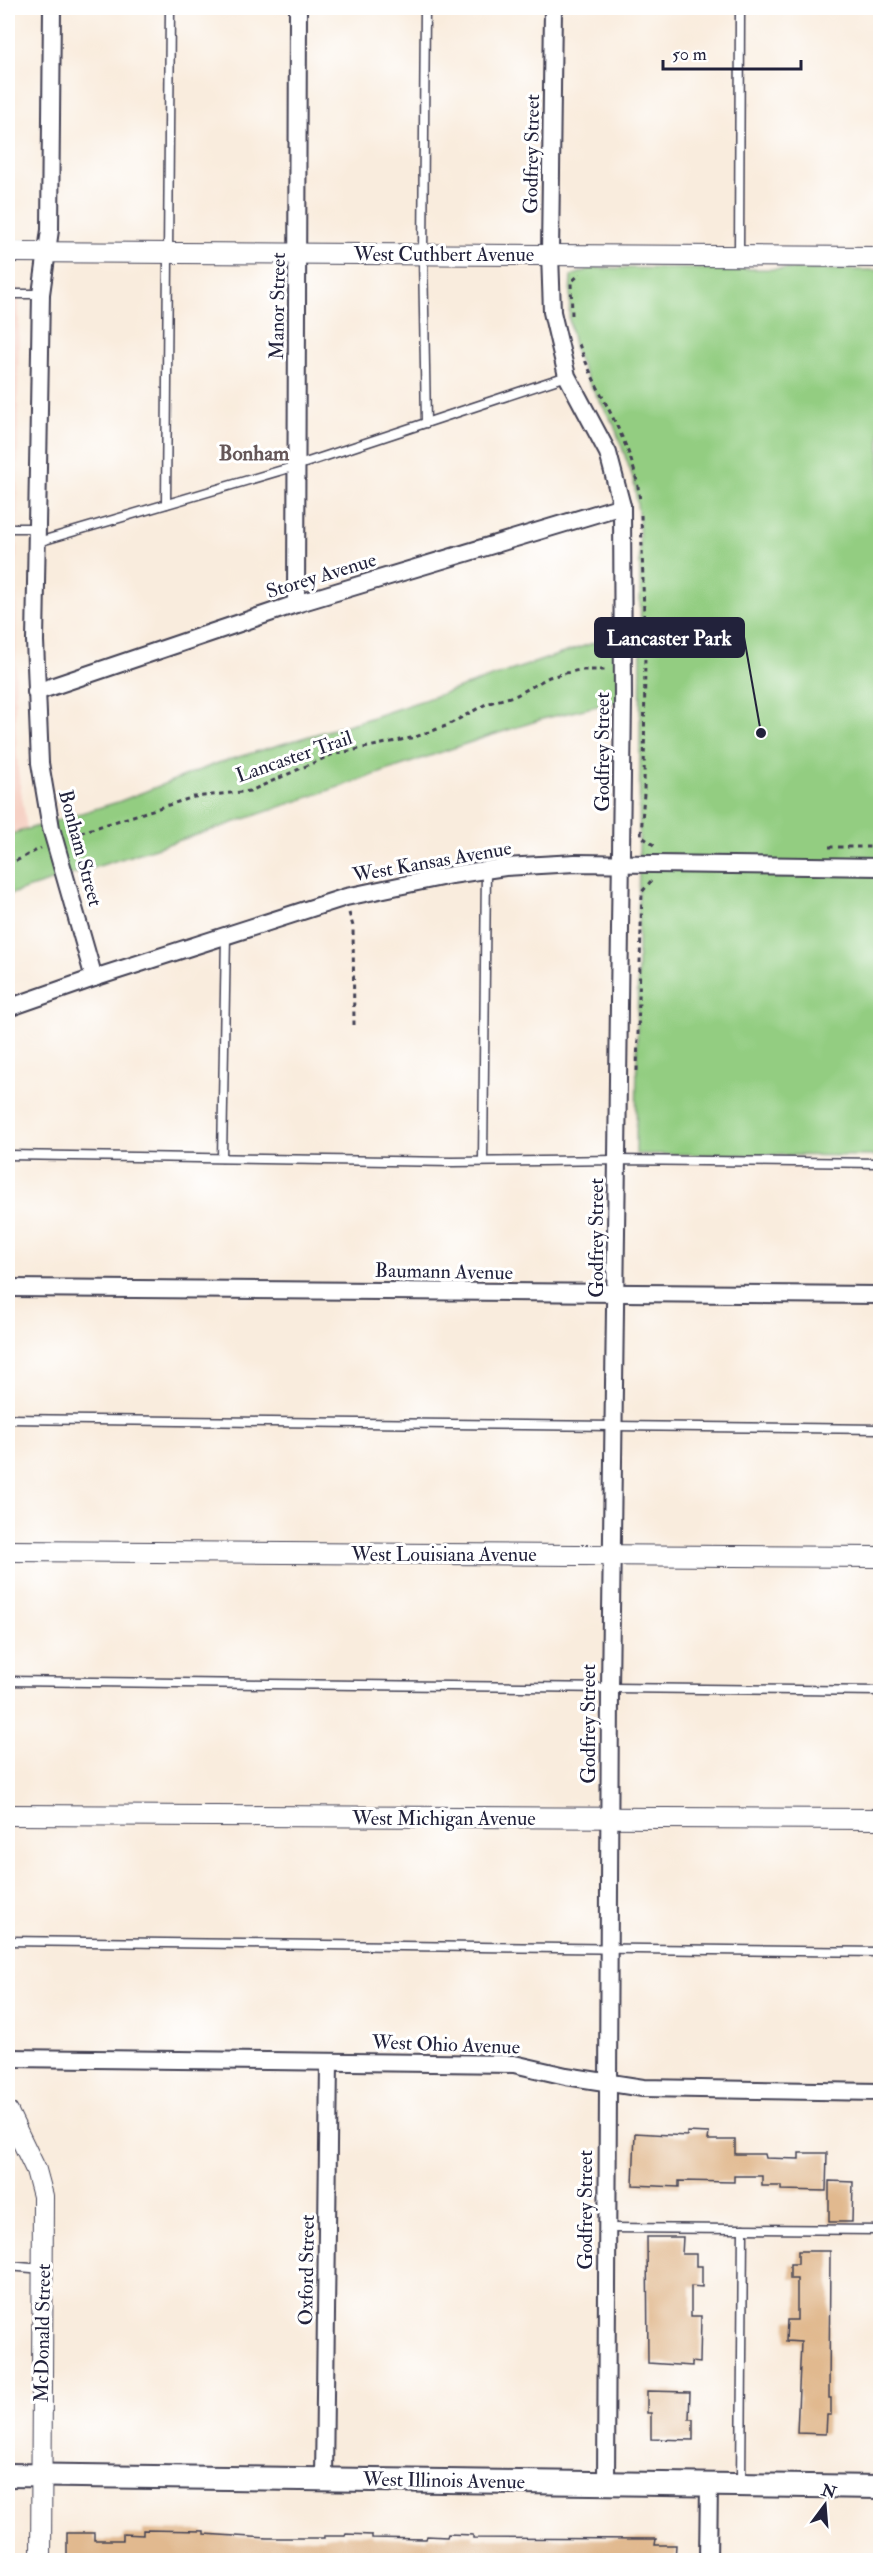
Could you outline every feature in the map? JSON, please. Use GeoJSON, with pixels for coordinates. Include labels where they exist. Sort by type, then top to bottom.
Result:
{"type":"FeatureCollection","features":[{"type":"Feature","properties":{"kind":"main road","name":"West Illinois Avenue"},"geometry":{"type":"LineString","coordinates":[[8,2475],[880,2487]]}},
{"type":"Feature","properties":{"kind":"street","name":"Bonham Street"},"geometry":{"type":"LineString","coordinates":[[52,8],[50,230],[40,294],[36,692],[43,791],[94,978]]}},
{"type":"Feature","properties":{"kind":"street","name":"Manor Street"},"geometry":{"type":"LineString","coordinates":[[296,604],[298,8]]}},
{"type":"Feature","properties":{"kind":"street","name":"Godfrey Street"},"geometry":{"type":"LineString","coordinates":[[554,8],[550,254],[552,312],[567,376],[608,453],[622,506],[624,669],[617,1294],[611,1556],[606,2482]]}},
{"type":"Feature","properties":{"kind":"street","name":"West Cuthbert Avenue"},"geometry":{"type":"LineString","coordinates":[[8,252],[880,257]]}},
{"type":"Feature","properties":{"kind":"street","name":"Storey Avenue"},"geometry":{"type":"LineString","coordinates":[[36,692],[296,604],[622,506]]}},
{"type":"Feature","properties":{"kind":"street","name":"West Kansas Avenue"},"geometry":{"type":"LineString","coordinates":[[8,1008],[346,897],[486,870],[506,867],[622,862],[880,867]]}},
{"type":"Feature","properties":{"kind":"street","name":"Baumann Avenue"},"geometry":{"type":"LineString","coordinates":[[8,1288],[880,1295]]}},
{"type":"Feature","properties":{"kind":"street","name":"West Louisiana Avenue"},"geometry":{"type":"LineString","coordinates":[[8,1551],[880,1557]]}},
{"type":"Feature","properties":{"kind":"street","name":"West Michigan Avenue"},"geometry":{"type":"LineString","coordinates":[[8,1815],[609,1820],[880,1819]]}},
{"type":"Feature","properties":{"kind":"street","name":"West Ohio Avenue"},"geometry":{"type":"LineString","coordinates":[[8,2058],[514,2064],[566,2076],[643,2088],[880,2092]]}},
{"type":"Feature","properties":{"kind":"street","name":"Oxford Street"},"geometry":{"type":"LineString","coordinates":[[324,2479],[329,2062]]}},
{"type":"Feature","properties":{"kind":"street","name":"McDonald Street"},"geometry":{"type":"LineString","coordinates":[[8,2112],[30,2156],[41,2188],[44,2269],[40,2476],[41,2560]]}},
{"type":"Feature","properties":{"kind":"street"},"geometry":{"type":"LineString","coordinates":[[708,2560],[709,2484]]}},
{"type":"Feature","properties":{"kind":"lane"},"geometry":{"type":"LineString","coordinates":[[166,504],[170,8]]}},
{"type":"Feature","properties":{"kind":"lane"},"geometry":{"type":"LineString","coordinates":[[425,8],[423,254],[426,423]]}},
{"type":"Feature","properties":{"kind":"lane"},"geometry":{"type":"LineString","coordinates":[[739,256],[740,8]]}},
{"type":"Feature","properties":{"kind":"lane"},"geometry":{"type":"LineString","coordinates":[[8,294],[40,294]]}},
{"type":"Feature","properties":{"kind":"lane"},"geometry":{"type":"LineString","coordinates":[[8,528],[38,535],[166,504],[296,466],[567,376]]}},
{"type":"Feature","properties":{"kind":"lane"},"geometry":{"type":"LineString","coordinates":[[483,1161],[486,870]]}},
{"type":"Feature","properties":{"kind":"lane"},"geometry":{"type":"LineString","coordinates":[[222,1158],[226,936]]}},
{"type":"Feature","properties":{"kind":"lane"},"geometry":{"type":"LineString","coordinates":[[8,1155],[880,1163]]}},
{"type":"Feature","properties":{"kind":"lane"},"geometry":{"type":"LineString","coordinates":[[8,1419],[880,1430]]}},
{"type":"Feature","properties":{"kind":"lane"},"geometry":{"type":"LineString","coordinates":[[8,1681],[880,1691]]}},
{"type":"Feature","properties":{"kind":"lane"},"geometry":{"type":"LineString","coordinates":[[8,1941],[880,1952]]}},
{"type":"Feature","properties":{"kind":"lane"},"geometry":{"type":"LineString","coordinates":[[606,2228],[880,2230]]}},
{"type":"Feature","properties":{"kind":"lane"},"geometry":{"type":"LineString","coordinates":[[741,2484],[743,2229]]}},
{"type":"Feature","properties":{"kind":"lane"},"geometry":{"type":"LineString","coordinates":[[8,2266],[44,2269]]}},
{"type":"Feature","properties":{"kind":"path"},"geometry":{"type":"LineString","coordinates":[[571,282],[574,323]]}},
{"type":"Feature","properties":{"kind":"path"},"geometry":{"type":"LineString","coordinates":[[578,341],[585,360],[624,438],[634,467],[640,498],[645,648],[644,793],[641,836],[656,847]]}},
{"type":"Feature","properties":{"kind":"path","name":"Lancaster Trail"},"geometry":{"type":"LineString","coordinates":[[8,865],[55,840],[194,797],[250,791],[331,754],[415,737],[446,726],[486,704],[517,695],[549,677],[579,670],[624,669]]}},
{"type":"Feature","properties":{"kind":"path"},"geometry":{"type":"LineString","coordinates":[[821,847],[880,847]]}},
{"type":"Feature","properties":{"kind":"path"},"geometry":{"type":"LineString","coordinates":[[637,1081],[642,892],[651,881]]}},
{"type":"Feature","properties":{"kind":"path"},"geometry":{"type":"LineString","coordinates":[[346,897],[352,926],[354,1025]]}},
{"type":"Feature","properties":{"kind":"shaded area"},"geometry":{"type":"Polygon","coordinates":[[[8,278],[16,284],[19,294],[15,721],[18,771],[27,829],[8,835],[8,278]]]}},
{"type":"Feature","properties":{"kind":"green space"},"geometry":{"type":"Polygon","coordinates":[[[593,268],[880,270],[880,1156],[636,1154],[641,644],[639,520],[634,481],[614,425],[589,383],[575,351],[569,319],[571,276],[593,268]]]}},
{"type":"Feature","properties":{"kind":"green space"},"geometry":{"type":"Polygon","coordinates":[[[620,634],[623,700],[546,718],[486,737],[218,828],[8,895],[8,835],[118,802],[218,763],[367,719],[620,634]]]}},
{"type":"Feature","properties":{"kind":"building"},"geometry":{"type":"Polygon","coordinates":[[[687,2132],[709,2133],[708,2140],[735,2140],[735,2154],[765,2154],[766,2158],[799,2159],[799,2153],[827,2153],[826,2191],[781,2190],[781,2186],[762,2186],[762,2176],[734,2176],[734,2182],[679,2181],[679,2187],[633,2185],[635,2133],[687,2136],[687,2132]]]}},
{"type":"Feature","properties":{"kind":"building"},"geometry":{"type":"Polygon","coordinates":[[[829,2181],[853,2182],[852,2222],[829,2222],[829,2181]]]}},
{"type":"Feature","properties":{"kind":"building"},"geometry":{"type":"Polygon","coordinates":[[[647,2237],[683,2237],[682,2254],[696,2254],[696,2266],[702,2266],[702,2287],[691,2286],[691,2316],[701,2316],[700,2363],[692,2362],[692,2366],[648,2363],[647,2237]]]}},
{"type":"Feature","properties":{"kind":"building"},"geometry":{"type":"Polygon","coordinates":[[[798,2251],[830,2251],[829,2398],[831,2398],[831,2415],[827,2415],[826,2434],[797,2433],[801,2342],[786,2341],[787,2320],[797,2320],[797,2279],[790,2279],[790,2264],[798,2264],[798,2251]]]}},
{"type":"Feature","properties":{"kind":"building"},"geometry":{"type":"Polygon","coordinates":[[[647,2391],[690,2392],[689,2419],[693,2419],[693,2440],[651,2439],[651,2413],[647,2413],[647,2391]]]}},
{"type":"Feature","properties":{"kind":"building"},"geometry":{"type":"Polygon","coordinates":[[[143,2530],[204,2531],[204,2534],[268,2538],[324,2538],[324,2536],[345,2536],[346,2534],[372,2535],[372,2538],[426,2539],[427,2536],[447,2537],[448,2534],[473,2535],[473,2538],[656,2539],[655,2545],[676,2545],[675,2560],[67,2560],[67,2533],[94,2533],[94,2540],[123,2540],[123,2534],[143,2535],[143,2530]]]}},
{"type":"Feature","properties":{"kind":"place","name":"Lancaster Park"},"geometry":{"type":"Point","coordinates":[761,733]}},
{"type":"Feature","properties":{"kind":"district","name":"Bonham"},"geometry":{"type":"Point","coordinates":[254,453]}}]}
